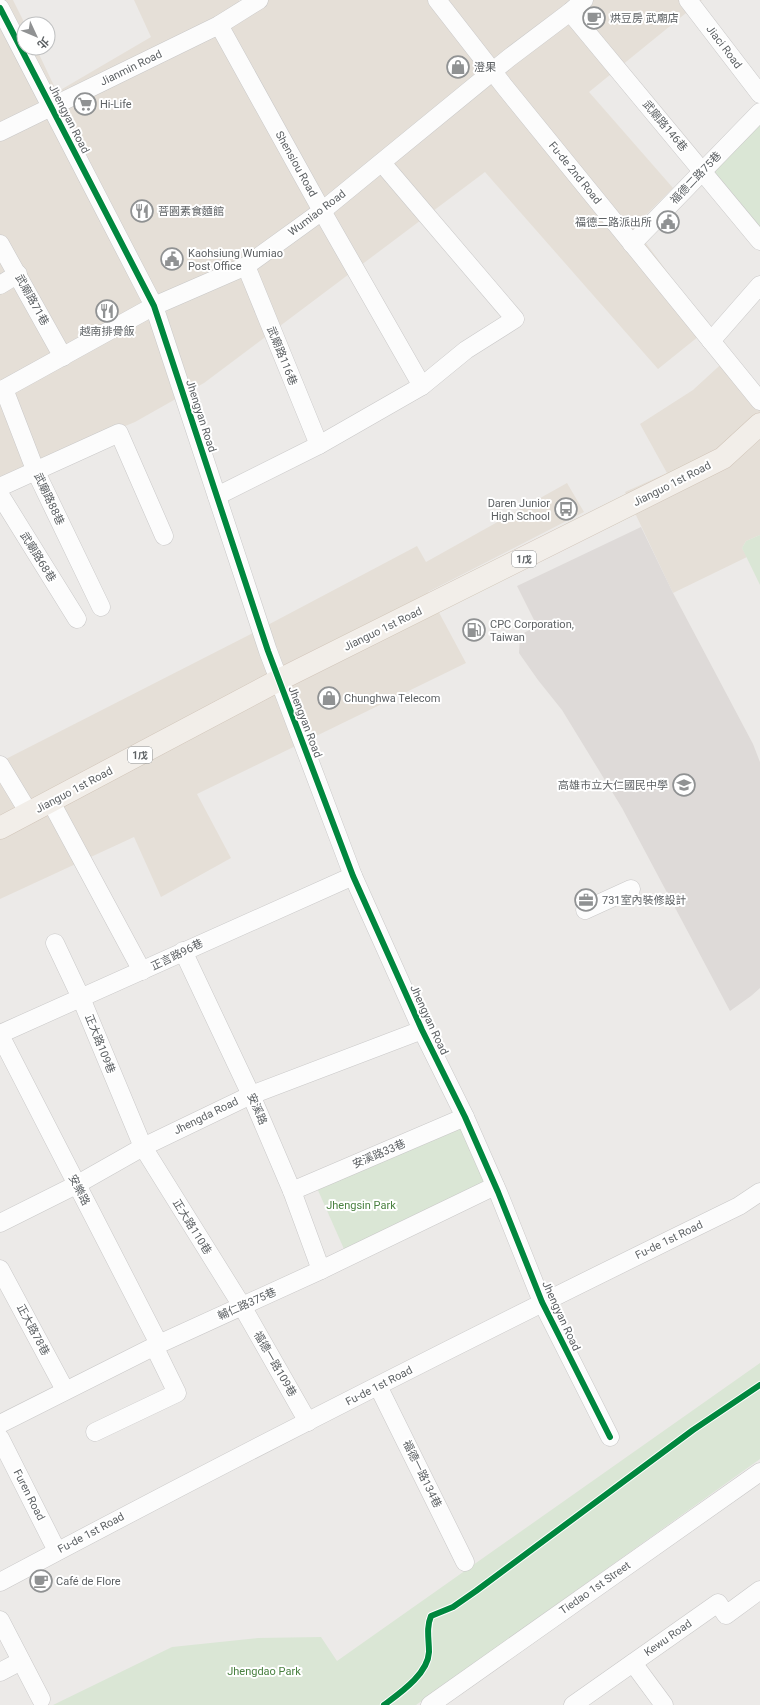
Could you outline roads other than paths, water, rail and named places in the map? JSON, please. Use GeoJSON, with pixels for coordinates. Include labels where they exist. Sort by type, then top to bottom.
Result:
{"type":"FeatureCollection","features":[{"type":"Feature","properties":{"kind":"main road","name":"Jianguo 1st Road"},"geometry":{"type":"LineString","coordinates":[[0,828],[279,680],[723,458],[760,424]]}},
{"type":"Feature","properties":{"kind":"street","name":"Jianmin Road"},"geometry":{"type":"LineString","coordinates":[[0,132],[219,25],[259,0]]}},
{"type":"Feature","properties":{"kind":"street","name":"Fu-de 2nd Road"},"geometry":{"type":"LineString","coordinates":[[437,0],[492,72],[760,401]]}},
{"type":"Feature","properties":{"kind":"street","name":"Wumiao Road"},"geometry":{"type":"LineString","coordinates":[[2,390],[154,306],[246,266],[322,211],[492,72],[584,0]]}},
{"type":"Feature","properties":{"kind":"street","name":"Jiaci Road"},"geometry":{"type":"LineString","coordinates":[[688,0],[760,94]]}},
{"type":"Feature","properties":{"kind":"street","name":"Jhengyan Road"},"geometry":{"type":"LineString","coordinates":[[0,8],[154,306],[279,680],[353,876],[422,1030],[465,1117],[542,1302],[610,1437]]}},
{"type":"Feature","properties":{"kind":"street","name":"武廟路146巷"},"geometry":{"type":"LineString","coordinates":[[570,12],[760,241]]}},
{"type":"Feature","properties":{"kind":"street","name":"Shensiou Road"},"geometry":{"type":"LineString","coordinates":[[219,25],[322,211],[422,386]]}},
{"type":"Feature","properties":{"kind":"street","name":"福德二路75巷"},"geometry":{"type":"LineString","coordinates":[[632,244],[760,112]]}},
{"type":"Feature","properties":{"kind":"street"},"geometry":{"type":"LineString","coordinates":[[217,496],[319,445],[422,386],[466,350],[515,319],[382,163]]}},
{"type":"Feature","properties":{"kind":"street","name":"武廟路71巷"},"geometry":{"type":"LineString","coordinates":[[0,244],[63,357]]}},
{"type":"Feature","properties":{"kind":"street","name":"武廟路116巷"},"geometry":{"type":"LineString","coordinates":[[246,266],[319,445]]}},
{"type":"Feature","properties":{"kind":"street"},"geometry":{"type":"LineString","coordinates":[[0,285],[18,274]]}},
{"type":"Feature","properties":{"kind":"street"},"geometry":{"type":"LineString","coordinates":[[711,341],[760,285]]}},
{"type":"Feature","properties":{"kind":"street","name":"武廟路88巷"},"geometry":{"type":"LineString","coordinates":[[2,390],[36,472],[101,607]]}},
{"type":"Feature","properties":{"kind":"street"},"geometry":{"type":"LineString","coordinates":[[0,487],[36,472],[119,433],[164,536]]}},
{"type":"Feature","properties":{"kind":"street","name":"武廟路68巷"},"geometry":{"type":"LineString","coordinates":[[0,494],[77,619]]}},
{"type":"Feature","properties":{"kind":"street"},"geometry":{"type":"LineString","coordinates":[[0,765],[29,813]]}},
{"type":"Feature","properties":{"kind":"street"},"geometry":{"type":"LineString","coordinates":[[51,802],[142,972]]}},
{"type":"Feature","properties":{"kind":"street","name":"正言路96巷"},"geometry":{"type":"LineString","coordinates":[[0,1034],[142,972],[183,951],[353,876]]}},
{"type":"Feature","properties":{"kind":"street"},"geometry":{"type":"LineString","coordinates":[[585,910],[631,889]]}},
{"type":"Feature","properties":{"kind":"street","name":"正大路109巷"},"geometry":{"type":"LineString","coordinates":[[55,943],[82,998],[143,1147]]}},
{"type":"Feature","properties":{"kind":"street","name":"安溪路"},"geometry":{"type":"LineString","coordinates":[[183,951],[251,1095],[292,1191],[322,1270]]}},
{"type":"Feature","properties":{"kind":"street","name":"Jhengda Road"},"geometry":{"type":"LineString","coordinates":[[0,1223],[76,1185],[143,1147],[251,1095],[422,1030]]}},
{"type":"Feature","properties":{"kind":"street","name":"安樂路"},"geometry":{"type":"LineString","coordinates":[[0,1034],[157,1346],[177,1393],[95,1432]]}},
{"type":"Feature","properties":{"kind":"street","name":"安溪路33巷"},"geometry":{"type":"LineString","coordinates":[[292,1191],[465,1117]]}},
{"type":"Feature","properties":{"kind":"street","name":"正大路110巷"},"geometry":{"type":"LineString","coordinates":[[143,1147],[242,1306]]}},
{"type":"Feature","properties":{"kind":"street","name":"輔仁路375巷"},"geometry":{"type":"LineString","coordinates":[[0,1424],[65,1390],[242,1306],[322,1270],[495,1186]]}},
{"type":"Feature","properties":{"kind":"street","name":"Fu-de 1st Road"},"geometry":{"type":"LineString","coordinates":[[0,1582],[166,1493],[542,1302],[739,1206],[760,1192]]}},
{"type":"Feature","properties":{"kind":"street","name":"正大路78巷"},"geometry":{"type":"LineString","coordinates":[[0,1269],[65,1390]]}},
{"type":"Feature","properties":{"kind":"street","name":"福德一路109巷"},"geometry":{"type":"LineString","coordinates":[[242,1306],[308,1422]]}},
{"type":"Feature","properties":{"kind":"street","name":"福德一路134巷"},"geometry":{"type":"LineString","coordinates":[[378,1386],[465,1562]]}},
{"type":"Feature","properties":{"kind":"street","name":"Furen Road"},"geometry":{"type":"LineString","coordinates":[[0,1438],[57,1551]]}},
{"type":"Feature","properties":{"kind":"street","name":"Tiedao 1st Street"},"geometry":{"type":"LineString","coordinates":[[430,1705],[760,1472]]}},
{"type":"Feature","properties":{"kind":"street","name":"Kewu Road"},"geometry":{"type":"LineString","coordinates":[[573,1705],[718,1604],[726,1615],[760,1590]]}},
{"type":"Feature","properties":{"kind":"street"},"geometry":{"type":"LineString","coordinates":[[0,1620],[41,1699]]}},
{"type":"Feature","properties":{"kind":"street"},"geometry":{"type":"LineString","coordinates":[[0,1672],[21,1661]]}},
{"type":"Feature","properties":{"kind":"street"},"geometry":{"type":"LineString","coordinates":[[633,1663],[664,1705]]}},
{"type":"Feature","properties":{"kind":"place","name":"烘豆房 武廟店"},"geometry":{"type":"Point","coordinates":[594,18]}},
{"type":"Feature","properties":{"kind":"place","name":"澄果"},"geometry":{"type":"Point","coordinates":[458,67]}},
{"type":"Feature","properties":{"kind":"place","name":"Hi-Life"},"geometry":{"type":"Point","coordinates":[85,104]}},
{"type":"Feature","properties":{"kind":"place","name":"菩園素食麵館"},"geometry":{"type":"Point","coordinates":[142,211]}},
{"type":"Feature","properties":{"kind":"place","name":"福德二路派出所"},"geometry":{"type":"Point","coordinates":[668,222]}},
{"type":"Feature","properties":{"kind":"place","name":"Kaohsiung Wumiao Post Office"},"geometry":{"type":"Point","coordinates":[172,259]}},
{"type":"Feature","properties":{"kind":"place","name":"越南排骨飯"},"geometry":{"type":"Point","coordinates":[107,311]}},
{"type":"Feature","properties":{"kind":"place","name":"Daren Junior High School"},"geometry":{"type":"Point","coordinates":[566,509]}},
{"type":"Feature","properties":{"kind":"place","name":"CPC Corporation, Taiwan"},"geometry":{"type":"Point","coordinates":[474,630]}},
{"type":"Feature","properties":{"kind":"place","name":"Chunghwa Telecom"},"geometry":{"type":"Point","coordinates":[329,698]}},
{"type":"Feature","properties":{"kind":"place","name":"高雄市立大仁國民中學"},"geometry":{"type":"Point","coordinates":[684,785]}},
{"type":"Feature","properties":{"kind":"place","name":"731室內裝修設計"},"geometry":{"type":"Point","coordinates":[586,900]}},
{"type":"Feature","properties":{"kind":"place","name":"Café de Flore"},"geometry":{"type":"Point","coordinates":[41,1581]}},
{"type":"Feature","properties":{"kind":"park label","name":"Jhengsin Park"},"geometry":{"type":"Point","coordinates":[361,1205]}},
{"type":"Feature","properties":{"kind":"park label","name":"Jhengdao Park"},"geometry":{"type":"Point","coordinates":[264,1671]}}]}
